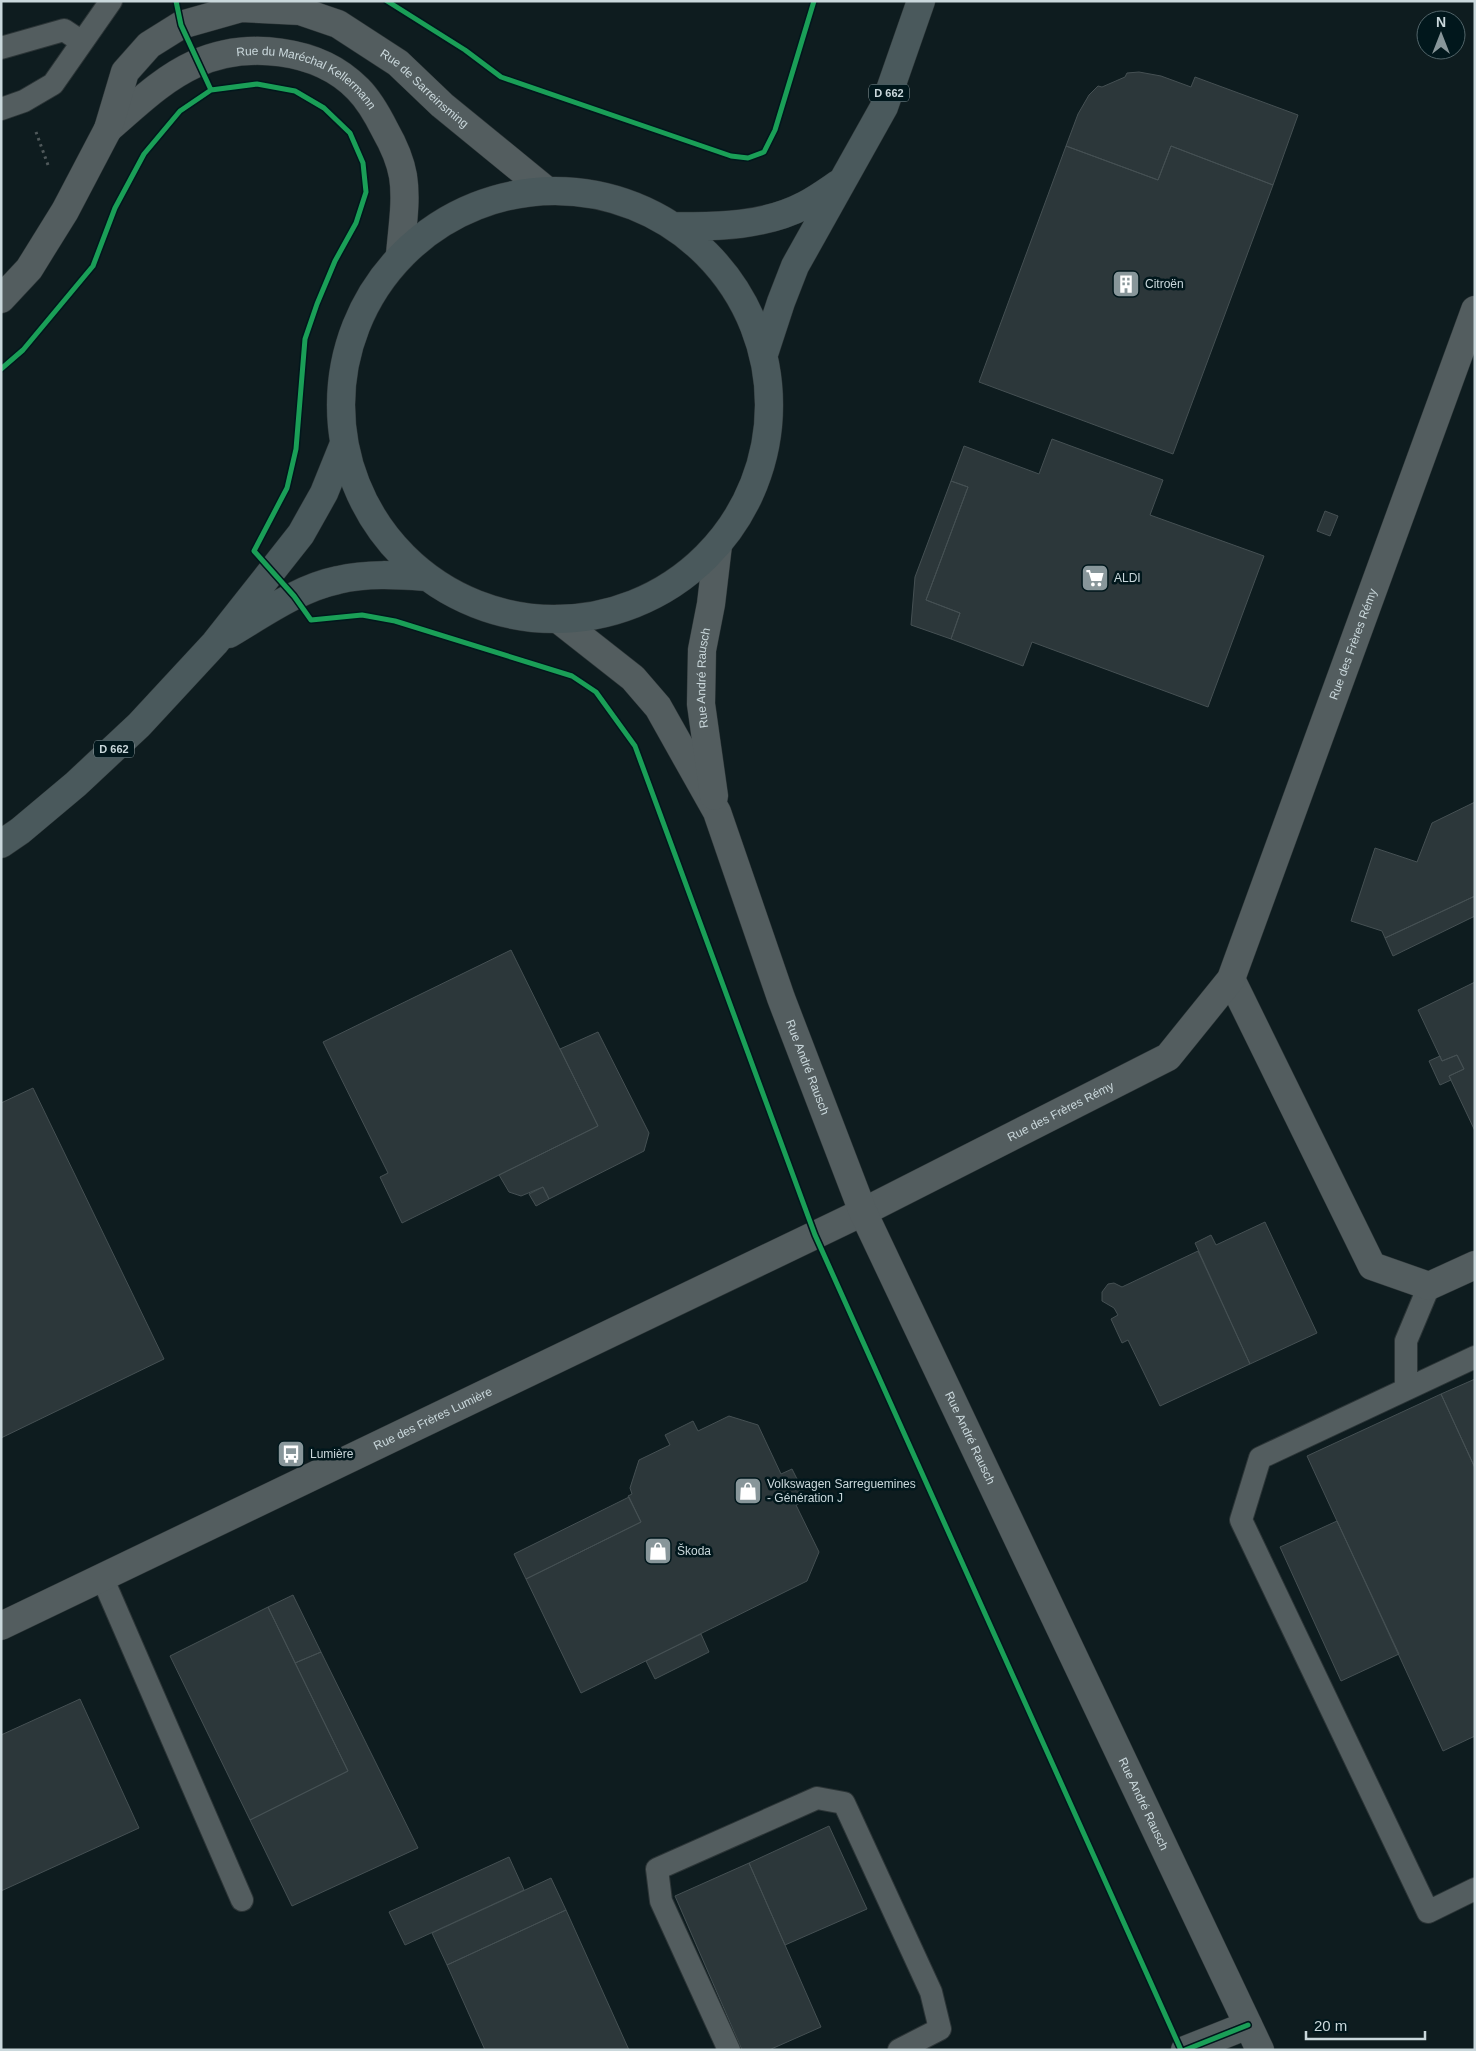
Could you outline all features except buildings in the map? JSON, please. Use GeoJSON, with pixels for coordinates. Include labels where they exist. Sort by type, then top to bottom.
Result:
{"type":"FeatureCollection","features":[{"type":"Feature","properties":{"kind":"main road","name":"D 662"},"geometry":{"type":"LineString","coordinates":[[764,354],[780,302],[795,266],[845,180],[884,107],[921,1]]}},
{"type":"Feature","properties":{"kind":"main road","name":"D 662"},"geometry":{"type":"LineString","coordinates":[[675,226],[722,227],[761,220],[804,206],[845,180]]}},
{"type":"Feature","properties":{"kind":"main road"},"geometry":{"type":"LineString","coordinates":[[546,190],[592,193],[635,205],[675,226],[706,252],[732,282],[751,316],[764,354],[770,394],[768,435],[755,482],[742,512],[718,545],[684,576],[646,599],[603,614],[558,619],[511,615],[466,601],[426,577],[397,551],[372,520],[354,484],[343,446],[339,394],[348,344],[369,296],[400,255],[443,221],[493,199],[546,190]]}},
{"type":"Feature","properties":{"kind":"main road","name":"D 662"},"geometry":{"type":"LineString","coordinates":[[1,844],[20,831],[140,725],[216,643],[301,534],[324,493],[343,446]]}},
{"type":"Feature","properties":{"kind":"main road","name":"D 662"},"geometry":{"type":"LineString","coordinates":[[216,643],[294,596],[338,580],[380,574],[426,577]]}},
{"type":"Feature","properties":{"kind":"street","name":"Rue du Maréchal Kellermann"},"geometry":{"type":"LineString","coordinates":[[1,299],[29,269],[65,211],[108,129],[125,72],[150,45],[181,25],[241,8],[298,6]]}},
{"type":"Feature","properties":{"kind":"street","name":"Rue de Sarreinsming"},"geometry":{"type":"LineString","coordinates":[[298,6],[338,24],[398,63],[442,105],[546,190]]}},
{"type":"Feature","properties":{"kind":"street","name":"Rue du Maréchal Kellermann"},"geometry":{"type":"LineString","coordinates":[[108,129],[173,75],[198,63],[239,51],[286,53],[326,66],[358,89],[378,117],[394,146],[403,176],[404,210],[400,255]]}},
{"type":"Feature","properties":{"kind":"street","name":"Rue des Frères Rémy"},"geometry":{"type":"LineString","coordinates":[[863,1212],[1168,1057],[1231,979],[1475,310]]}},
{"type":"Feature","properties":{"kind":"street","name":"Rue André Rausch"},"geometry":{"type":"LineString","coordinates":[[717,812],[702,704],[702,650],[711,604],[718,545]]}},
{"type":"Feature","properties":{"kind":"street","name":"Rue André Rausch"},"geometry":{"type":"LineString","coordinates":[[558,619],[633,678],[658,707],[717,812],[780,998],[863,1212],[1260,2050]]}},
{"type":"Feature","properties":{"kind":"street"},"geometry":{"type":"LineString","coordinates":[[1231,979],[1372,1266],[1429,1286],[1475,1265]]}},
{"type":"Feature","properties":{"kind":"street","name":"Rue des Frères Lumière"},"geometry":{"type":"LineString","coordinates":[[1,1626],[863,1212]]}},
{"type":"Feature","properties":{"kind":"street"},"geometry":{"type":"LineString","coordinates":[[1185,2050],[1248,2025]]}},
{"type":"Feature","properties":{"kind":"lane"},"geometry":{"type":"LineString","coordinates":[[1,109],[24,101],[53,84],[111,1]]}},
{"type":"Feature","properties":{"kind":"lane"},"geometry":{"type":"LineString","coordinates":[[1,48],[64,30],[82,42]]}},
{"type":"Feature","properties":{"kind":"lane"},"geometry":{"type":"LineString","coordinates":[[1406,1389],[1406,1341],[1429,1286]]}},
{"type":"Feature","properties":{"kind":"lane"},"geometry":{"type":"LineString","coordinates":[[1475,1357],[1260,1458],[1241,1520],[1428,1912],[1475,1889]]}},
{"type":"Feature","properties":{"kind":"lane"},"geometry":{"type":"LineString","coordinates":[[102,1578],[242,1900]]}},
{"type":"Feature","properties":{"kind":"lane"},"geometry":{"type":"LineString","coordinates":[[729,2050],[661,1901],[657,1869],[818,1798],[844,1803],[931,1992],[940,2029],[899,2050]]}},
{"type":"Feature","properties":{"kind":"cycle path"},"geometry":{"type":"LineString","coordinates":[[176,1],[181,25],[211,90]]}},
{"type":"Feature","properties":{"kind":"cycle path"},"geometry":{"type":"LineString","coordinates":[[387,1],[465,50],[501,77],[731,156],[748,158],[764,152],[775,130],[814,1]]}},
{"type":"Feature","properties":{"kind":"cycle path"},"geometry":{"type":"LineString","coordinates":[[1,369],[23,350],[93,266],[115,208],[144,154],[180,111],[211,90],[257,84],[295,91],[324,108],[350,133],[363,163],[366,192],[356,223],[335,261],[305,339],[296,449],[287,488],[254,551],[294,596],[311,620],[362,615],[395,621],[572,676],[596,692],[635,746],[815,1235],[1181,2050]]}},
{"type":"Feature","properties":{"kind":"cycle path"},"geometry":{"type":"LineString","coordinates":[[1185,2050],[1248,2025]]}},
{"type":"Feature","properties":{"kind":"place","name":"Citroën"},"geometry":{"type":"Point","coordinates":[1126,284]}},
{"type":"Feature","properties":{"kind":"place","name":"ALDI"},"geometry":{"type":"Point","coordinates":[1095,578]}},
{"type":"Feature","properties":{"kind":"place","name":"Lumière"},"geometry":{"type":"Point","coordinates":[291,1454]}},
{"type":"Feature","properties":{"kind":"place","name":"Volkswagen Sarreguemines - Génération J"},"geometry":{"type":"Point","coordinates":[748,1491]}},
{"type":"Feature","properties":{"kind":"place","name":"Škoda"},"geometry":{"type":"Point","coordinates":[658,1551]}}]}
